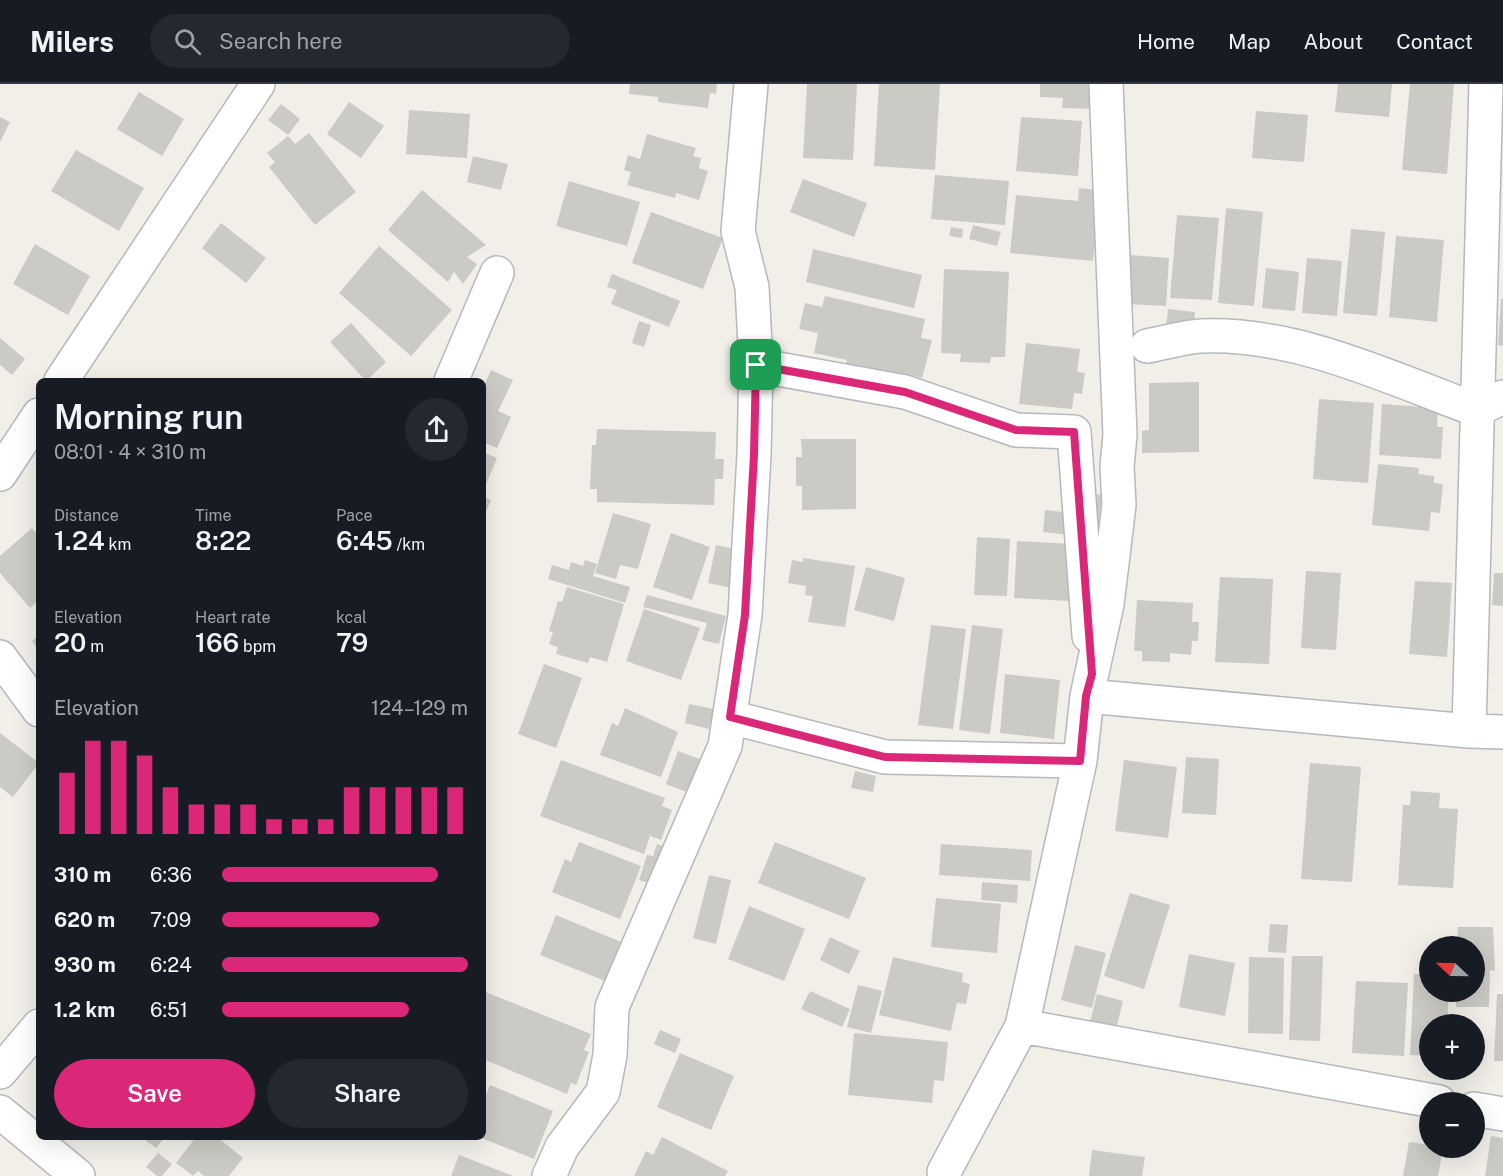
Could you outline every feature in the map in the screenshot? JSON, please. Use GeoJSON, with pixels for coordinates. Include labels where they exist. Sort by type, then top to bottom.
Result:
{"type":"FeatureCollection","features":[{"type":"Feature","properties":{"kind":"street"},"geometry":{"type":"LineString","coordinates":[[63,378],[258,84]]}},
{"type":"Feature","properties":{"kind":"street"},"geometry":{"type":"LineString","coordinates":[[549,1176],[562,1148],[603,1092],[610,1055],[612,1007],[725,746],[745,615],[754,455],[756,365],[752,287],[738,231],[751,84]]}},
{"type":"Feature","properties":{"kind":"street"},"geometry":{"type":"LineString","coordinates":[[944,1172],[1022,1026],[1080,761],[1089,685],[1107,604],[1119,505],[1117,466],[1120,435],[1106,84]]}},
{"type":"Feature","properties":{"kind":"street"},"geometry":{"type":"LineString","coordinates":[[1469,731],[1490,404],[1486,84]]}},
{"type":"Feature","properties":{"kind":"street"},"geometry":{"type":"LineString","coordinates":[[453,378],[497,273]]}},
{"type":"Feature","properties":{"kind":"street"},"geometry":{"type":"LineString","coordinates":[[1147,346],[1200,336],[1256,340],[1323,354],[1490,404]]}},
{"type":"Feature","properties":{"kind":"street"},"geometry":{"type":"LineString","coordinates":[[756,365],[905,392],[1016,430],[1074,432],[1089,685]]}},
{"type":"Feature","properties":{"kind":"street"},"geometry":{"type":"LineString","coordinates":[[0,474],[36,420]]}},
{"type":"Feature","properties":{"kind":"street"},"geometry":{"type":"LineString","coordinates":[[0,657],[36,706]]}},
{"type":"Feature","properties":{"kind":"street"},"geometry":{"type":"LineString","coordinates":[[1089,685],[1469,731],[1503,732]]}},
{"type":"Feature","properties":{"kind":"street"},"geometry":{"type":"LineString","coordinates":[[730,717],[885,757],[1080,761]]}},
{"type":"Feature","properties":{"kind":"street"},"geometry":{"type":"LineString","coordinates":[[1022,1026],[1419,1098]]}},
{"type":"Feature","properties":{"kind":"street"},"geometry":{"type":"LineString","coordinates":[[0,1072],[36,1030]]}},
{"type":"Feature","properties":{"kind":"street"},"geometry":{"type":"LineString","coordinates":[[1485,1111],[1503,1114]]}},
{"type":"Feature","properties":{"kind":"street"},"geometry":{"type":"LineString","coordinates":[[0,1112],[78,1176]]}},
{"type":"Feature","properties":{"kind":"building"},"geometry":{"type":"Polygon","coordinates":[[[630,84],[717,84],[716,94],[710,93],[708,108],[658,102],[658,97],[629,94],[630,84]]]}},
{"type":"Feature","properties":{"kind":"building"},"geometry":{"type":"Polygon","coordinates":[[[807,84],[857,84],[853,160],[803,158],[807,84]]]}},
{"type":"Feature","properties":{"kind":"building"},"geometry":{"type":"Polygon","coordinates":[[[879,84],[940,84],[935,170],[874,166],[879,84]]]}},
{"type":"Feature","properties":{"kind":"building"},"geometry":{"type":"Polygon","coordinates":[[[1040,84],[1096,84],[1095,109],[1062,108],[1063,98],[1040,97],[1040,84]]]}},
{"type":"Feature","properties":{"kind":"building"},"geometry":{"type":"Polygon","coordinates":[[[1338,84],[1392,84],[1389,117],[1335,112],[1338,84]]]}},
{"type":"Feature","properties":{"kind":"building"},"geometry":{"type":"Polygon","coordinates":[[[1410,84],[1454,84],[1447,174],[1402,170],[1410,84]]]}},
{"type":"Feature","properties":{"kind":"building"},"geometry":{"type":"Polygon","coordinates":[[[139,92],[184,119],[162,156],[117,129],[139,92]]]}},
{"type":"Feature","properties":{"kind":"building"},"geometry":{"type":"Polygon","coordinates":[[[349,102],[384,126],[361,158],[327,134],[349,102]]]}},
{"type":"Feature","properties":{"kind":"building"},"geometry":{"type":"Polygon","coordinates":[[[281,104],[300,119],[288,135],[268,120],[281,104]]]}},
{"type":"Feature","properties":{"kind":"building"},"geometry":{"type":"Polygon","coordinates":[[[409,110],[470,114],[467,158],[406,154],[409,110]]]}},
{"type":"Feature","properties":{"kind":"building"},"geometry":{"type":"Polygon","coordinates":[[[1256,111],[1308,115],[1304,162],[1252,158],[1256,111]]]}},
{"type":"Feature","properties":{"kind":"building"},"geometry":{"type":"Polygon","coordinates":[[[0,117],[10,122],[0,142],[0,117]]]}},
{"type":"Feature","properties":{"kind":"building"},"geometry":{"type":"Polygon","coordinates":[[[1021,117],[1082,121],[1078,176],[1016,171],[1021,117]]]}},
{"type":"Feature","properties":{"kind":"building"},"geometry":{"type":"Polygon","coordinates":[[[309,133],[356,192],[315,225],[269,167],[275,162],[267,153],[288,136],[295,144],[309,133]]]}},
{"type":"Feature","properties":{"kind":"building"},"geometry":{"type":"Polygon","coordinates":[[[647,134],[696,148],[693,156],[701,158],[699,168],[708,171],[699,200],[676,193],[675,198],[627,185],[631,172],[624,170],[628,155],[640,159],[647,134]]]}},
{"type":"Feature","properties":{"kind":"building"},"geometry":{"type":"Polygon","coordinates":[[[76,150],[144,188],[119,231],[51,191],[76,150]]]}},
{"type":"Feature","properties":{"kind":"building"},"geometry":{"type":"Polygon","coordinates":[[[473,156],[508,164],[501,190],[467,182],[473,156]]]}},
{"type":"Feature","properties":{"kind":"building"},"geometry":{"type":"Polygon","coordinates":[[[935,175],[1009,181],[1005,225],[931,219],[935,175]]]}},
{"type":"Feature","properties":{"kind":"building"},"geometry":{"type":"Polygon","coordinates":[[[803,179],[867,203],[854,237],[790,212],[803,179]]]}},
{"type":"Feature","properties":{"kind":"building"},"geometry":{"type":"Polygon","coordinates":[[[569,181],[640,202],[627,246],[556,226],[569,181]]]}},
{"type":"Feature","properties":{"kind":"building"},"geometry":{"type":"Polygon","coordinates":[[[1079,188],[1101,190],[1093,261],[1010,253],[1016,195],[1078,201],[1079,188]]]}},
{"type":"Feature","properties":{"kind":"building"},"geometry":{"type":"Polygon","coordinates":[[[422,190],[486,245],[467,257],[477,264],[463,284],[454,272],[448,282],[388,230],[422,190]]]}},
{"type":"Feature","properties":{"kind":"building"},"geometry":{"type":"Polygon","coordinates":[[[1226,208],[1263,212],[1254,306],[1218,303],[1226,208]]]}},
{"type":"Feature","properties":{"kind":"building"},"geometry":{"type":"Polygon","coordinates":[[[651,212],[723,238],[703,289],[632,263],[651,212]]]}},
{"type":"Feature","properties":{"kind":"building"},"geometry":{"type":"Polygon","coordinates":[[[1177,215],[1219,218],[1212,300],[1170,298],[1177,215]]]}},
{"type":"Feature","properties":{"kind":"building"},"geometry":{"type":"Polygon","coordinates":[[[221,223],[266,258],[246,283],[202,248],[221,223]]]}},
{"type":"Feature","properties":{"kind":"building"},"geometry":{"type":"Polygon","coordinates":[[[973,225],[1001,232],[997,246],[969,239],[973,225]]]}},
{"type":"Feature","properties":{"kind":"building"},"geometry":{"type":"Polygon","coordinates":[[[951,227],[963,229],[962,238],[949,236],[951,227]]]}},
{"type":"Feature","properties":{"kind":"building"},"geometry":{"type":"Polygon","coordinates":[[[1351,229],[1385,232],[1377,316],[1343,313],[1351,229]]]}},
{"type":"Feature","properties":{"kind":"building"},"geometry":{"type":"Polygon","coordinates":[[[1396,236],[1444,240],[1437,322],[1389,317],[1396,236]]]}},
{"type":"Feature","properties":{"kind":"building"},"geometry":{"type":"Polygon","coordinates":[[[35,244],[90,276],[68,315],[13,284],[35,244]]]}},
{"type":"Feature","properties":{"kind":"building"},"geometry":{"type":"Polygon","coordinates":[[[379,246],[452,310],[411,356],[339,293],[379,246]]]}},
{"type":"Feature","properties":{"kind":"building"},"geometry":{"type":"Polygon","coordinates":[[[813,249],[922,275],[914,308],[806,282],[813,249]]]}},
{"type":"Feature","properties":{"kind":"building"},"geometry":{"type":"Polygon","coordinates":[[[1130,255],[1169,258],[1166,306],[1127,304],[1130,255]]]}},
{"type":"Feature","properties":{"kind":"building"},"geometry":{"type":"Polygon","coordinates":[[[1307,258],[1342,261],[1337,316],[1302,313],[1307,258]]]}},
{"type":"Feature","properties":{"kind":"building"},"geometry":{"type":"Polygon","coordinates":[[[1266,268],[1299,272],[1295,311],[1262,308],[1266,268]]]}},
{"type":"Feature","properties":{"kind":"building"},"geometry":{"type":"Polygon","coordinates":[[[944,269],[1009,272],[1005,357],[991,357],[990,363],[960,362],[961,354],[941,353],[944,269]]]}},
{"type":"Feature","properties":{"kind":"building"},"geometry":{"type":"Polygon","coordinates":[[[612,274],[680,301],[669,327],[611,304],[617,290],[607,287],[612,274]]]}},
{"type":"Feature","properties":{"kind":"building"},"geometry":{"type":"Polygon","coordinates":[[[825,296],[925,319],[921,338],[932,340],[922,378],[906,374],[905,380],[845,367],[847,360],[814,353],[818,333],[799,329],[805,303],[822,307],[825,296]]]}},
{"type":"Feature","properties":{"kind":"building"},"geometry":{"type":"Polygon","coordinates":[[[1501,299],[1503,299],[1503,346],[1498,345],[1501,299]]]}},
{"type":"Feature","properties":{"kind":"building"},"geometry":{"type":"Polygon","coordinates":[[[1168,309],[1195,312],[1193,332],[1166,329],[1168,309]]]}},
{"type":"Feature","properties":{"kind":"building"},"geometry":{"type":"Polygon","coordinates":[[[639,321],[651,325],[644,347],[632,343],[639,321]]]}},
{"type":"Feature","properties":{"kind":"building"},"geometry":{"type":"Polygon","coordinates":[[[351,323],[386,362],[369,378],[363,378],[330,342],[351,323]]]}},
{"type":"Feature","properties":{"kind":"building"},"geometry":{"type":"Polygon","coordinates":[[[0,338],[25,359],[12,375],[0,365],[0,338]]]}},
{"type":"Feature","properties":{"kind":"building"},"geometry":{"type":"Polygon","coordinates":[[[1026,343],[1080,349],[1077,372],[1085,373],[1082,394],[1074,393],[1072,409],[1019,404],[1026,343]]]}},
{"type":"Feature","properties":{"kind":"building"},"geometry":{"type":"Polygon","coordinates":[[[491,370],[513,380],[498,411],[511,417],[497,448],[486,443],[486,381],[491,370]]]}},
{"type":"Feature","properties":{"kind":"building"},"geometry":{"type":"Polygon","coordinates":[[[1199,382],[1199,452],[1142,453],[1142,431],[1149,430],[1149,383],[1199,382]]]}},
{"type":"Feature","properties":{"kind":"building"},"geometry":{"type":"Polygon","coordinates":[[[1319,399],[1374,403],[1368,483],[1313,479],[1319,399]]]}},
{"type":"Feature","properties":{"kind":"building"},"geometry":{"type":"Polygon","coordinates":[[[1382,404],[1438,408],[1437,427],[1443,427],[1441,459],[1379,455],[1382,404]]]}},
{"type":"Feature","properties":{"kind":"building"},"geometry":{"type":"Polygon","coordinates":[[[597,429],[716,432],[715,459],[724,459],[723,479],[715,479],[714,505],[597,502],[597,489],[590,489],[592,445],[596,445],[597,429]]]}},
{"type":"Feature","properties":{"kind":"building"},"geometry":{"type":"Polygon","coordinates":[[[801,439],[856,439],[856,509],[802,510],[802,486],[796,486],[796,457],[802,457],[801,439]]]}},
{"type":"Feature","properties":{"kind":"building"},"geometry":{"type":"Polygon","coordinates":[[[486,453],[497,458],[486,485],[486,453]]]}},
{"type":"Feature","properties":{"kind":"building"},"geometry":{"type":"Polygon","coordinates":[[[1378,464],[1419,468],[1418,474],[1434,476],[1434,483],[1443,484],[1440,513],[1431,512],[1429,531],[1372,525],[1378,464]]]}},
{"type":"Feature","properties":{"kind":"building"},"geometry":{"type":"Polygon","coordinates":[[[1082,493],[1102,495],[1096,544],[1080,536],[1043,532],[1045,510],[1080,514],[1082,493]]]}},
{"type":"Feature","properties":{"kind":"building"},"geometry":{"type":"Polygon","coordinates":[[[486,498],[491,500],[486,512],[486,498]]]}},
{"type":"Feature","properties":{"kind":"building"},"geometry":{"type":"Polygon","coordinates":[[[613,513],[651,524],[638,569],[620,565],[616,579],[595,573],[613,513]]]}},
{"type":"Feature","properties":{"kind":"building"},"geometry":{"type":"Polygon","coordinates":[[[32,528],[36,533],[36,603],[30,608],[0,573],[0,556],[32,528]]]}},
{"type":"Feature","properties":{"kind":"building"},"geometry":{"type":"Polygon","coordinates":[[[671,533],[710,547],[692,600],[653,587],[671,533]]]}},
{"type":"Feature","properties":{"kind":"building"},"geometry":{"type":"Polygon","coordinates":[[[977,537],[1010,539],[1007,596],[974,595],[977,537]]]}},
{"type":"Feature","properties":{"kind":"building"},"geometry":{"type":"Polygon","coordinates":[[[1017,541],[1072,544],[1069,601],[1014,598],[1017,541]]]}},
{"type":"Feature","properties":{"kind":"building"},"geometry":{"type":"Polygon","coordinates":[[[716,545],[740,550],[732,588],[708,583],[716,545]]]}},
{"type":"Feature","properties":{"kind":"building"},"geometry":{"type":"Polygon","coordinates":[[[803,558],[855,566],[845,627],[808,622],[813,596],[805,595],[806,586],[788,583],[792,560],[803,562],[803,558]]]}},
{"type":"Feature","properties":{"kind":"building"},"geometry":{"type":"Polygon","coordinates":[[[585,560],[597,564],[593,576],[630,587],[625,603],[548,579],[552,565],[569,570],[571,562],[583,566],[585,560]]]}},
{"type":"Feature","properties":{"kind":"building"},"geometry":{"type":"Polygon","coordinates":[[[866,567],[905,578],[894,621],[854,610],[866,567]]]}},
{"type":"Feature","properties":{"kind":"building"},"geometry":{"type":"Polygon","coordinates":[[[1306,571],[1341,573],[1336,650],[1301,648],[1306,571]]]}},
{"type":"Feature","properties":{"kind":"building"},"geometry":{"type":"Polygon","coordinates":[[[1494,573],[1503,573],[1503,606],[1492,605],[1494,573]]]}},
{"type":"Feature","properties":{"kind":"building"},"geometry":{"type":"Polygon","coordinates":[[[1220,577],[1273,579],[1269,664],[1215,662],[1220,577]]]}},
{"type":"Feature","properties":{"kind":"building"},"geometry":{"type":"Polygon","coordinates":[[[1415,581],[1452,583],[1447,657],[1409,654],[1415,581]]]}},
{"type":"Feature","properties":{"kind":"building"},"geometry":{"type":"Polygon","coordinates":[[[567,587],[624,604],[607,662],[590,657],[588,663],[556,654],[558,647],[549,644],[553,632],[549,631],[558,601],[562,602],[567,587]]]}},
{"type":"Feature","properties":{"kind":"building"},"geometry":{"type":"Polygon","coordinates":[[[647,595],[726,616],[719,644],[702,640],[707,623],[643,607],[647,595]]]}},
{"type":"Feature","properties":{"kind":"building"},"geometry":{"type":"Polygon","coordinates":[[[1137,600],[1193,603],[1192,622],[1199,622],[1198,641],[1192,641],[1191,655],[1170,653],[1170,662],[1142,661],[1142,651],[1134,651],[1137,600]]]}},
{"type":"Feature","properties":{"kind":"building"},"geometry":{"type":"Polygon","coordinates":[[[644,609],[700,628],[681,680],[626,661],[644,609]]]}},
{"type":"Feature","properties":{"kind":"building"},"geometry":{"type":"Polygon","coordinates":[[[931,625],[966,629],[953,729],[918,725],[931,625]]]}},
{"type":"Feature","properties":{"kind":"building"},"geometry":{"type":"Polygon","coordinates":[[[972,625],[1003,629],[990,734],[959,730],[972,625]]]}},
{"type":"Feature","properties":{"kind":"building"},"geometry":{"type":"Polygon","coordinates":[[[544,664],[582,678],[556,748],[518,734],[544,664]]]}},
{"type":"Feature","properties":{"kind":"building"},"geometry":{"type":"Polygon","coordinates":[[[1005,674],[1060,680],[1054,739],[1000,733],[1005,674]]]}},
{"type":"Feature","properties":{"kind":"building"},"geometry":{"type":"Polygon","coordinates":[[[689,704],[714,709],[709,729],[685,723],[689,704]]]}},
{"type":"Feature","properties":{"kind":"building"},"geometry":{"type":"Polygon","coordinates":[[[625,708],[678,732],[661,777],[600,755],[612,723],[618,726],[625,708]]]}},
{"type":"Feature","properties":{"kind":"building"},"geometry":{"type":"Polygon","coordinates":[[[0,733],[36,761],[36,767],[13,797],[0,787],[0,733]]]}},
{"type":"Feature","properties":{"kind":"building"},"geometry":{"type":"Polygon","coordinates":[[[678,751],[702,760],[689,793],[666,784],[678,751]]]}},
{"type":"Feature","properties":{"kind":"building"},"geometry":{"type":"Polygon","coordinates":[[[1186,757],[1219,759],[1216,815],[1182,813],[1186,757]]]}},
{"type":"Feature","properties":{"kind":"building"},"geometry":{"type":"Polygon","coordinates":[[[561,760],[665,798],[662,806],[672,810],[661,840],[650,836],[644,854],[540,816],[561,760]]]}},
{"type":"Feature","properties":{"kind":"building"},"geometry":{"type":"Polygon","coordinates":[[[1124,760],[1177,767],[1168,838],[1115,831],[1124,760]]]}},
{"type":"Feature","properties":{"kind":"building"},"geometry":{"type":"Polygon","coordinates":[[[1310,763],[1361,767],[1352,882],[1301,879],[1310,763]]]}},
{"type":"Feature","properties":{"kind":"building"},"geometry":{"type":"Polygon","coordinates":[[[855,771],[876,776],[873,792],[851,788],[855,771]]]}},
{"type":"Feature","properties":{"kind":"building"},"geometry":{"type":"Polygon","coordinates":[[[1411,791],[1440,793],[1439,808],[1458,809],[1453,888],[1398,885],[1403,805],[1410,805],[1411,791]]]}},
{"type":"Feature","properties":{"kind":"building"},"geometry":{"type":"Polygon","coordinates":[[[579,842],[641,866],[620,919],[552,892],[565,859],[571,862],[579,842]]]}},
{"type":"Feature","properties":{"kind":"building"},"geometry":{"type":"Polygon","coordinates":[[[775,842],[866,878],[849,919],[758,883],[775,842]]]}},
{"type":"Feature","properties":{"kind":"building"},"geometry":{"type":"Polygon","coordinates":[[[657,844],[674,850],[662,887],[639,880],[647,855],[653,856],[657,844]]]}},
{"type":"Feature","properties":{"kind":"building"},"geometry":{"type":"Polygon","coordinates":[[[941,844],[1032,850],[1030,881],[939,875],[941,844]]]}},
{"type":"Feature","properties":{"kind":"building"},"geometry":{"type":"Polygon","coordinates":[[[709,875],[731,880],[716,944],[693,938],[709,875]]]}},
{"type":"Feature","properties":{"kind":"building"},"geometry":{"type":"Polygon","coordinates":[[[982,882],[1018,885],[1017,903],[981,900],[982,882]]]}},
{"type":"Feature","properties":{"kind":"building"},"geometry":{"type":"Polygon","coordinates":[[[1130,893],[1170,905],[1144,989],[1104,976],[1130,893]]]}},
{"type":"Feature","properties":{"kind":"building"},"geometry":{"type":"Polygon","coordinates":[[[936,898],[1001,904],[997,953],[931,947],[936,898]]]}},
{"type":"Feature","properties":{"kind":"building"},"geometry":{"type":"Polygon","coordinates":[[[749,906],[805,929],[784,981],[728,959],[749,906]]]}},
{"type":"Feature","properties":{"kind":"building"},"geometry":{"type":"Polygon","coordinates":[[[556,915],[621,942],[605,981],[540,955],[556,915]]]}},
{"type":"Feature","properties":{"kind":"building"},"geometry":{"type":"Polygon","coordinates":[[[1270,924],[1288,925],[1286,953],[1268,952],[1270,924]]]}},
{"type":"Feature","properties":{"kind":"building"},"geometry":{"type":"Polygon","coordinates":[[[1458,927],[1493,927],[1495,971],[1490,970],[1489,1007],[1456,1007],[1456,1002],[1485,1002],[1485,936],[1458,936],[1458,927]]]}},
{"type":"Feature","properties":{"kind":"building"},"geometry":{"type":"Polygon","coordinates":[[[830,937],[860,951],[849,974],[820,960],[830,937]]]}},
{"type":"Feature","properties":{"kind":"building"},"geometry":{"type":"Polygon","coordinates":[[[1075,945],[1106,953],[1092,1008],[1061,1000],[1075,945]]]}},
{"type":"Feature","properties":{"kind":"building"},"geometry":{"type":"Polygon","coordinates":[[[1189,954],[1235,963],[1225,1016],[1179,1007],[1189,954]]]}},
{"type":"Feature","properties":{"kind":"building"},"geometry":{"type":"Polygon","coordinates":[[[1292,956],[1323,956],[1320,1041],[1289,1040],[1292,956]]]}},
{"type":"Feature","properties":{"kind":"building"},"geometry":{"type":"Polygon","coordinates":[[[893,957],[963,973],[962,982],[970,984],[966,1004],[957,1003],[951,1031],[879,1015],[893,957]]]}},
{"type":"Feature","properties":{"kind":"building"},"geometry":{"type":"Polygon","coordinates":[[[1249,957],[1284,958],[1283,1034],[1248,1033],[1249,957]]]}},
{"type":"Feature","properties":{"kind":"building"},"geometry":{"type":"Polygon","coordinates":[[[1414,974],[1419,974],[1419,1002],[1448,1002],[1448,1014],[1419,1014],[1419,1055],[1410,1055],[1414,974]]]}},
{"type":"Feature","properties":{"kind":"building"},"geometry":{"type":"Polygon","coordinates":[[[1356,981],[1408,983],[1404,1056],[1352,1053],[1356,981]]]}},
{"type":"Feature","properties":{"kind":"building"},"geometry":{"type":"Polygon","coordinates":[[[858,985],[882,991],[871,1033],[847,1027],[858,985]]]}},
{"type":"Feature","properties":{"kind":"building"},"geometry":{"type":"Polygon","coordinates":[[[810,991],[850,1009],[842,1027],[801,1009],[810,991]]]}},
{"type":"Feature","properties":{"kind":"building"},"geometry":{"type":"Polygon","coordinates":[[[486,992],[591,1034],[584,1050],[589,1052],[576,1085],[571,1083],[567,1094],[486,1060],[486,992]]]}},
{"type":"Feature","properties":{"kind":"building"},"geometry":{"type":"Polygon","coordinates":[[[1097,994],[1123,1001],[1114,1037],[1088,1030],[1097,994]]]}},
{"type":"Feature","properties":{"kind":"building"},"geometry":{"type":"Polygon","coordinates":[[[1497,994],[1503,994],[1503,1061],[1494,1061],[1497,994]]]}},
{"type":"Feature","properties":{"kind":"building"},"geometry":{"type":"Polygon","coordinates":[[[660,1030],[681,1039],[675,1053],[654,1044],[660,1030]]]}},
{"type":"Feature","properties":{"kind":"building"},"geometry":{"type":"Polygon","coordinates":[[[854,1033],[948,1042],[944,1081],[934,1080],[932,1103],[848,1095],[854,1033]]]}},
{"type":"Feature","properties":{"kind":"building"},"geometry":{"type":"Polygon","coordinates":[[[680,1053],[734,1076],[711,1130],[657,1107],[680,1053]]]}},
{"type":"Feature","properties":{"kind":"building"},"geometry":{"type":"Polygon","coordinates":[[[490,1085],[553,1111],[534,1159],[486,1140],[486,1095],[490,1085]]]}},
{"type":"Feature","properties":{"kind":"building"},"geometry":{"type":"Polygon","coordinates":[[[1491,1136],[1503,1138],[1503,1176],[1485,1176],[1491,1136]]]}},
{"type":"Feature","properties":{"kind":"building"},"geometry":{"type":"Polygon","coordinates":[[[662,1137],[728,1171],[725,1176],[634,1176],[646,1151],[653,1155],[662,1137]]]}},
{"type":"Feature","properties":{"kind":"building"},"geometry":{"type":"Polygon","coordinates":[[[145,1140],[163,1140],[156,1148],[145,1140]]]}},
{"type":"Feature","properties":{"kind":"building"},"geometry":{"type":"Polygon","coordinates":[[[194,1140],[221,1140],[243,1158],[229,1176],[204,1176],[198,1171],[193,1176],[176,1163],[194,1140]]]}},
{"type":"Feature","properties":{"kind":"building"},"geometry":{"type":"Polygon","coordinates":[[[1409,1142],[1419,1143],[1419,1158],[1441,1158],[1438,1176],[1403,1176],[1409,1142]]]}},
{"type":"Feature","properties":{"kind":"building"},"geometry":{"type":"Polygon","coordinates":[[[1092,1150],[1145,1157],[1142,1176],[1089,1176],[1092,1150]]]}},
{"type":"Feature","properties":{"kind":"building"},"geometry":{"type":"Polygon","coordinates":[[[158,1153],[172,1164],[162,1176],[157,1176],[146,1167],[158,1153]]]}},
{"type":"Feature","properties":{"kind":"building"},"geometry":{"type":"Polygon","coordinates":[[[459,1155],[513,1176],[451,1176],[459,1155]]]}},
{"type":"Feature","properties":{"kind":"route"},"geometry":{"type":"LineString","coordinates":[[756,365],[905,392],[1016,430],[1074,432],[1092,674],[1086,696],[1080,761],[885,757],[730,717],[745,615],[754,455],[756,365]]}}]}
